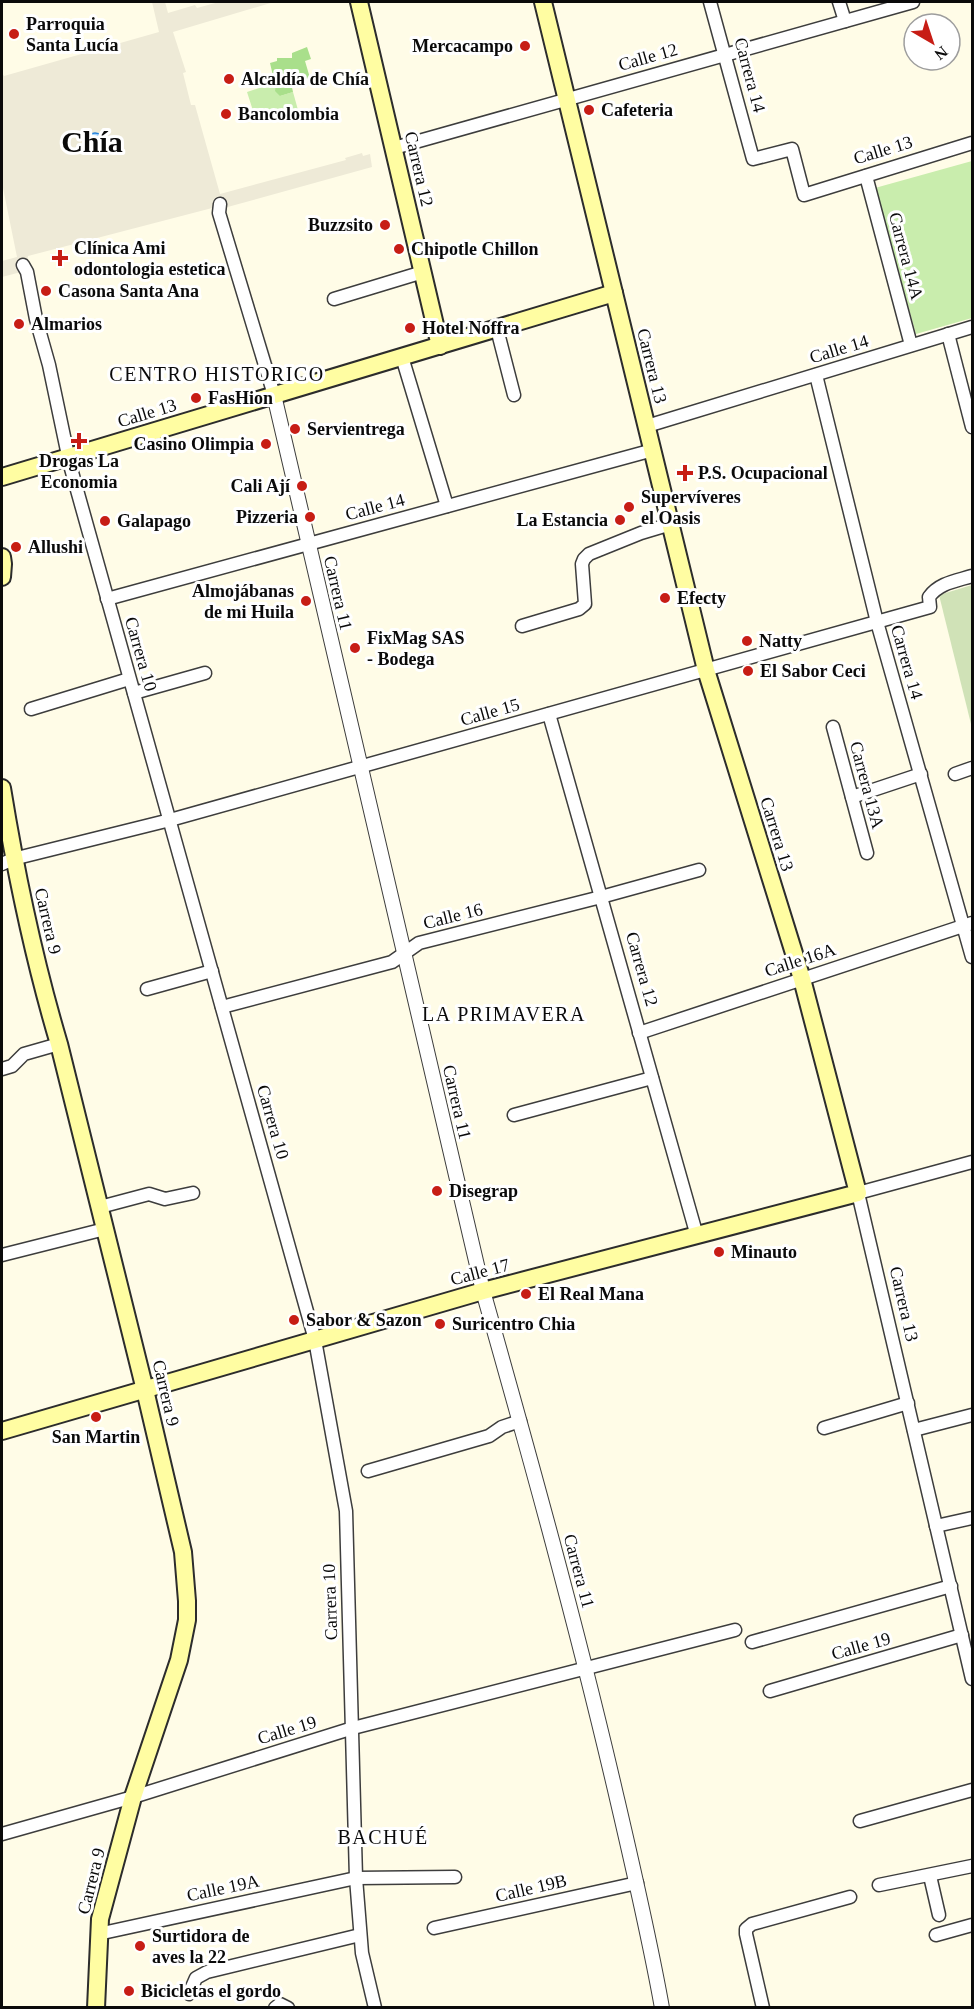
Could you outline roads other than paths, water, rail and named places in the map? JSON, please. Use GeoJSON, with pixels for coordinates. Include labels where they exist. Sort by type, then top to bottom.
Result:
{"type":"FeatureCollection","features":[{"type":"Feature","properties":{"kind":"main road","name":"Carrera 12"},"geometry":{"type":"LineString","coordinates":[[359,2],[440,345]]}},
{"type":"Feature","properties":{"kind":"main road","name":"Carrera 13"},"geometry":{"type":"LineString","coordinates":[[543,2],[706,670],[802,979],[858,1193]]}},
{"type":"Feature","properties":{"kind":"main road","name":"Calle 13"},"geometry":{"type":"LineString","coordinates":[[2,477],[614,293]]}},
{"type":"Feature","properties":{"kind":"main road"},"geometry":{"type":"LineString","coordinates":[[2,557],[2,577]]}},
{"type":"Feature","properties":{"kind":"main road","name":"Carrera 9"},"geometry":{"type":"LineString","coordinates":[[2,788],[8,862],[59,1044],[183,1552],[187,1620],[179,1660],[133,1797],[100,1919],[96,2007]]}},
{"type":"Feature","properties":{"kind":"main road","name":"Calle 17"},"geometry":{"type":"LineString","coordinates":[[2,1431],[483,1291],[858,1193]]}},
{"type":"Feature","properties":{"kind":"street","name":"Carrera 14"},"geometry":{"type":"LineString","coordinates":[[710,2],[753,159],[792,149],[804,195]]}},
{"type":"Feature","properties":{"kind":"street"},"geometry":{"type":"LineString","coordinates":[[839,2],[845,21]]}},
{"type":"Feature","properties":{"kind":"street","name":"Calle 12"},"geometry":{"type":"LineString","coordinates":[[394,148],[913,2]]}},
{"type":"Feature","properties":{"kind":"street","name":"Calle 13"},"geometry":{"type":"LineString","coordinates":[[804,195],[972,143]]}},
{"type":"Feature","properties":{"kind":"street","name":"Carrera 14A"},"geometry":{"type":"LineString","coordinates":[[866,176],[911,345]]}},
{"type":"Feature","properties":{"kind":"street","name":"Carrera 11"},"geometry":{"type":"LineString","coordinates":[[220,204],[219,213],[274,395],[483,1291],[587,1668],[637,1883],[662,2007]]}},
{"type":"Feature","properties":{"kind":"street","name":"Carrera 10"},"geometry":{"type":"LineString","coordinates":[[23,265],[27,272],[68,457],[315,1340],[346,1511],[356,1878],[364,1964],[375,2007]]}},
{"type":"Feature","properties":{"kind":"street"},"geometry":{"type":"LineString","coordinates":[[334,299],[423,272]]}},
{"type":"Feature","properties":{"kind":"street","name":"Calle 14"},"geometry":{"type":"LineString","coordinates":[[647,426],[972,327]]}},
{"type":"Feature","properties":{"kind":"street"},"geometry":{"type":"LineString","coordinates":[[497,329],[514,395]]}},
{"type":"Feature","properties":{"kind":"street"},"geometry":{"type":"LineString","coordinates":[[948,334],[972,427]]}},
{"type":"Feature","properties":{"kind":"street"},"geometry":{"type":"LineString","coordinates":[[402,357],[447,506]]}},
{"type":"Feature","properties":{"kind":"street","name":"Carrera 14"},"geometry":{"type":"LineString","coordinates":[[816,375],[877,622],[968,924],[972,957]]}},
{"type":"Feature","properties":{"kind":"street","name":"Calle 14"},"geometry":{"type":"LineString","coordinates":[[107,599],[653,450]]}},
{"type":"Feature","properties":{"kind":"street"},"geometry":{"type":"LineString","coordinates":[[522,626],[579,609],[585,604],[582,564],[584,558],[589,554],[641,533],[671,524]]}},
{"type":"Feature","properties":{"kind":"street","name":"Calle 15"},"geometry":{"type":"LineString","coordinates":[[8,862],[170,820],[930,607],[929,597],[934,590],[941,585],[972,576]]}},
{"type":"Feature","properties":{"kind":"street"},"geometry":{"type":"LineString","coordinates":[[134,693],[205,674]]}},
{"type":"Feature","properties":{"kind":"street"},"geometry":{"type":"LineString","coordinates":[[31,709],[129,679]]}},
{"type":"Feature","properties":{"kind":"street","name":"Carrera 12"},"geometry":{"type":"LineString","coordinates":[[549,714],[697,1236]]}},
{"type":"Feature","properties":{"kind":"street","name":"Carrera 13A"},"geometry":{"type":"LineString","coordinates":[[833,727],[867,853]]}},
{"type":"Feature","properties":{"kind":"street"},"geometry":{"type":"LineString","coordinates":[[955,774],[972,768]]}},
{"type":"Feature","properties":{"kind":"street"},"geometry":{"type":"LineString","coordinates":[[852,797],[921,774]]}},
{"type":"Feature","properties":{"kind":"street","name":"Calle 16"},"geometry":{"type":"LineString","coordinates":[[222,1007],[392,962],[419,943],[699,870]]}},
{"type":"Feature","properties":{"kind":"street","name":"Calle 16A"},"geometry":{"type":"LineString","coordinates":[[639,1033],[968,924]]}},
{"type":"Feature","properties":{"kind":"street"},"geometry":{"type":"LineString","coordinates":[[147,989],[212,971]]}},
{"type":"Feature","properties":{"kind":"street"},"geometry":{"type":"LineString","coordinates":[[2,1069],[12,1066],[24,1054],[59,1044]]}},
{"type":"Feature","properties":{"kind":"street"},"geometry":{"type":"LineString","coordinates":[[514,1115],[652,1078]]}},
{"type":"Feature","properties":{"kind":"street","name":"Calle 17"},"geometry":{"type":"LineString","coordinates":[[858,1193],[972,1162]]}},
{"type":"Feature","properties":{"kind":"street"},"geometry":{"type":"LineString","coordinates":[[100,1207],[149,1194],[165,1199],[193,1193]]}},
{"type":"Feature","properties":{"kind":"street","name":"Carrera 13"},"geometry":{"type":"LineString","coordinates":[[858,1193],[972,1679]]}},
{"type":"Feature","properties":{"kind":"street"},"geometry":{"type":"LineString","coordinates":[[2,1255],[105,1229]]}},
{"type":"Feature","properties":{"kind":"street"},"geometry":{"type":"LineString","coordinates":[[824,1428],[908,1403]]}},
{"type":"Feature","properties":{"kind":"street"},"geometry":{"type":"LineString","coordinates":[[914,1430],[972,1415]]}},
{"type":"Feature","properties":{"kind":"street"},"geometry":{"type":"LineString","coordinates":[[368,1471],[489,1436],[502,1427],[520,1421]]}},
{"type":"Feature","properties":{"kind":"street"},"geometry":{"type":"LineString","coordinates":[[936,1526],[972,1518]]}},
{"type":"Feature","properties":{"kind":"street"},"geometry":{"type":"LineString","coordinates":[[752,1642],[951,1586]]}},
{"type":"Feature","properties":{"kind":"street","name":"Calle 19"},"geometry":{"type":"LineString","coordinates":[[2,1834],[133,1797],[353,1728],[735,1630]]}},
{"type":"Feature","properties":{"kind":"street","name":"Calle 19"},"geometry":{"type":"LineString","coordinates":[[770,1691],[962,1635]]}},
{"type":"Feature","properties":{"kind":"street"},"geometry":{"type":"LineString","coordinates":[[860,1821],[972,1790]]}},
{"type":"Feature","properties":{"kind":"street"},"geometry":{"type":"LineString","coordinates":[[879,1885],[972,1866]]}},
{"type":"Feature","properties":{"kind":"street"},"geometry":{"type":"LineString","coordinates":[[930,1876],[939,1916]]}},
{"type":"Feature","properties":{"kind":"street","name":"Calle 19A"},"geometry":{"type":"LineString","coordinates":[[98,1934],[356,1878],[455,1877]]}},
{"type":"Feature","properties":{"kind":"street","name":"Calle 19B"},"geometry":{"type":"LineString","coordinates":[[434,1928],[637,1883]]}},
{"type":"Feature","properties":{"kind":"street"},"geometry":{"type":"LineString","coordinates":[[763,2007],[746,1929],[752,1924],[850,1898]]}},
{"type":"Feature","properties":{"kind":"street"},"geometry":{"type":"LineString","coordinates":[[936,1935],[972,1925]]}},
{"type":"Feature","properties":{"kind":"street"},"geometry":{"type":"LineString","coordinates":[[189,1994],[196,1978],[207,1972],[360,1935]]}},
{"type":"Feature","properties":{"kind":"street"},"geometry":{"type":"LineString","coordinates":[[275,2007],[280,2004],[288,2007]]}},
{"type":"Feature","properties":{"kind":"water"},"geometry":{"type":"Polygon","coordinates":[[[95,133],[101,136],[104,142],[101,148],[95,151],[89,148],[86,142],[89,136],[95,133]]]}},
{"type":"Feature","properties":{"kind":"place","name":"Parroquia Santa Lucía"},"geometry":{"type":"Point","coordinates":[14,34]}},
{"type":"Feature","properties":{"kind":"place","name":"Mercacampo"},"geometry":{"type":"Point","coordinates":[525,46]}},
{"type":"Feature","properties":{"kind":"place","name":"Alcaldía de Chía"},"geometry":{"type":"Point","coordinates":[229,79]}},
{"type":"Feature","properties":{"kind":"place","name":"Cafeteria"},"geometry":{"type":"Point","coordinates":[589,110]}},
{"type":"Feature","properties":{"kind":"place","name":"Bancolombia"},"geometry":{"type":"Point","coordinates":[226,114]}},
{"type":"Feature","properties":{"kind":"place","name":"Buzzsito"},"geometry":{"type":"Point","coordinates":[385,225]}},
{"type":"Feature","properties":{"kind":"place","name":"Chipotle Chillon"},"geometry":{"type":"Point","coordinates":[399,249]}},
{"type":"Feature","properties":{"kind":"place","name":"Clínica Ami odontologia estetica"},"geometry":{"type":"Point","coordinates":[60,258]}},
{"type":"Feature","properties":{"kind":"place","name":"Casona Santa Ana"},"geometry":{"type":"Point","coordinates":[46,291]}},
{"type":"Feature","properties":{"kind":"place","name":"Almarios"},"geometry":{"type":"Point","coordinates":[19,324]}},
{"type":"Feature","properties":{"kind":"place","name":"Hotel Noffra"},"geometry":{"type":"Point","coordinates":[410,328]}},
{"type":"Feature","properties":{"kind":"place","name":"FasHion"},"geometry":{"type":"Point","coordinates":[196,398]}},
{"type":"Feature","properties":{"kind":"place","name":"Servientrega"},"geometry":{"type":"Point","coordinates":[295,429]}},
{"type":"Feature","properties":{"kind":"place","name":"Drogas La Economia"},"geometry":{"type":"Point","coordinates":[79,441]}},
{"type":"Feature","properties":{"kind":"place","name":"Casino Olimpia"},"geometry":{"type":"Point","coordinates":[266,444]}},
{"type":"Feature","properties":{"kind":"place","name":"P.S. Ocupacional"},"geometry":{"type":"Point","coordinates":[685,473]}},
{"type":"Feature","properties":{"kind":"place","name":"Cali Ají"},"geometry":{"type":"Point","coordinates":[302,486]}},
{"type":"Feature","properties":{"kind":"place","name":"Supervíveres el Oasis"},"geometry":{"type":"Point","coordinates":[629,507]}},
{"type":"Feature","properties":{"kind":"place","name":"Pizzeria"},"geometry":{"type":"Point","coordinates":[310,517]}},
{"type":"Feature","properties":{"kind":"place","name":"La Estancia"},"geometry":{"type":"Point","coordinates":[620,520]}},
{"type":"Feature","properties":{"kind":"place","name":"Galapago"},"geometry":{"type":"Point","coordinates":[105,521]}},
{"type":"Feature","properties":{"kind":"place","name":"Allushi"},"geometry":{"type":"Point","coordinates":[16,547]}},
{"type":"Feature","properties":{"kind":"place","name":"Efecty"},"geometry":{"type":"Point","coordinates":[665,598]}},
{"type":"Feature","properties":{"kind":"place","name":"Almojábanas de mi Huila"},"geometry":{"type":"Point","coordinates":[306,601]}},
{"type":"Feature","properties":{"kind":"place","name":"Natty"},"geometry":{"type":"Point","coordinates":[747,641]}},
{"type":"Feature","properties":{"kind":"place","name":"FixMag SAS - Bodega"},"geometry":{"type":"Point","coordinates":[355,648]}},
{"type":"Feature","properties":{"kind":"place","name":"El Sabor Ceci"},"geometry":{"type":"Point","coordinates":[748,671]}},
{"type":"Feature","properties":{"kind":"place","name":"Disegrap"},"geometry":{"type":"Point","coordinates":[437,1191]}},
{"type":"Feature","properties":{"kind":"place","name":"Minauto"},"geometry":{"type":"Point","coordinates":[719,1252]}},
{"type":"Feature","properties":{"kind":"place","name":"El Real Mana"},"geometry":{"type":"Point","coordinates":[526,1294]}},
{"type":"Feature","properties":{"kind":"place","name":"Sabor & Sazon"},"geometry":{"type":"Point","coordinates":[294,1320]}},
{"type":"Feature","properties":{"kind":"place","name":"Suricentro Chia"},"geometry":{"type":"Point","coordinates":[440,1324]}},
{"type":"Feature","properties":{"kind":"place","name":"San Martin"},"geometry":{"type":"Point","coordinates":[96,1417]}},
{"type":"Feature","properties":{"kind":"place","name":"Surtidora de aves la 22"},"geometry":{"type":"Point","coordinates":[140,1946]}},
{"type":"Feature","properties":{"kind":"place","name":"Bicicletas el gordo"},"geometry":{"type":"Point","coordinates":[129,1991]}},
{"type":"Feature","properties":{"kind":"district","name":"Chía"},"geometry":{"type":"Point","coordinates":[92,142]}},
{"type":"Feature","properties":{"kind":"district","name":"CENTRO HISTORICO"},"geometry":{"type":"Point","coordinates":[217,374]}},
{"type":"Feature","properties":{"kind":"district","name":"LA PRIMAVERA"},"geometry":{"type":"Point","coordinates":[504,1014]}},
{"type":"Feature","properties":{"kind":"district","name":"BACHUÉ"},"geometry":{"type":"Point","coordinates":[383,1837]}}]}
